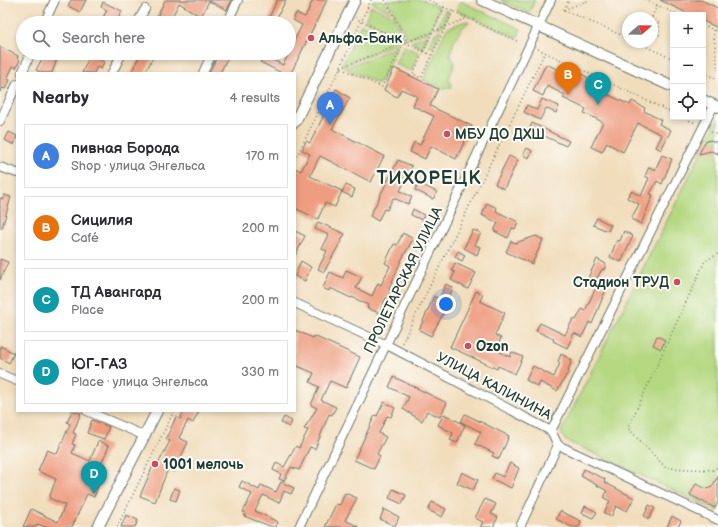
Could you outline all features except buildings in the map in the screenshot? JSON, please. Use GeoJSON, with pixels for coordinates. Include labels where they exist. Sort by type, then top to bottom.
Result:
{"type":"FeatureCollection","features":[{"type":"Feature","properties":{"kind":"main road"},"geometry":{"type":"LineString","coordinates":[[296,120],[355,0]]}},
{"type":"Feature","properties":{"kind":"main road"},"geometry":{"type":"LineString","coordinates":[[482,0],[538,27],[670,86]]}},
{"type":"Feature","properties":{"kind":"main road"},"geometry":{"type":"LineString","coordinates":[[706,101],[716,106]]}},
{"type":"Feature","properties":{"kind":"main road"},"geometry":{"type":"LineString","coordinates":[[98,527],[157,412]]}},
{"type":"Feature","properties":{"kind":"street"},"geometry":{"type":"LineString","coordinates":[[47,16],[55,0]]}},
{"type":"Feature","properties":{"kind":"street"},"geometry":{"type":"LineString","coordinates":[[230,16],[238,0]]}},
{"type":"Feature","properties":{"kind":"street","name":"ПРОЛЕТАРСКАЯ УЛИЦА"},"geometry":{"type":"LineString","coordinates":[[299,527],[551,0]]}},
{"type":"Feature","properties":{"kind":"street"},"geometry":{"type":"LineString","coordinates":[[141,16],[144,9]]}},
{"type":"Feature","properties":{"kind":"street"},"geometry":{"type":"LineString","coordinates":[[22,72],[28,60]]}},
{"type":"Feature","properties":{"kind":"street"},"geometry":{"type":"LineString","coordinates":[[112,72],[118,60]]}},
{"type":"Feature","properties":{"kind":"street"},"geometry":{"type":"LineString","coordinates":[[203,72],[209,60]]}},
{"type":"Feature","properties":{"kind":"street"},"geometry":{"type":"LineString","coordinates":[[0,121],[16,86]]}},
{"type":"Feature","properties":{"kind":"street"},"geometry":{"type":"LineString","coordinates":[[550,431],[716,106]]}},
{"type":"Feature","properties":{"kind":"street"},"geometry":{"type":"LineString","coordinates":[[0,167],[16,174]]}},
{"type":"Feature","properties":{"kind":"street","name":"УЛИЦА КАЛИНИНА"},"geometry":{"type":"LineString","coordinates":[[296,303],[387,345],[550,431],[558,445]]}},
{"type":"Feature","properties":{"kind":"street"},"geometry":{"type":"LineString","coordinates":[[0,374],[16,381]]}},
{"type":"Feature","properties":{"kind":"street"},"geometry":{"type":"LineString","coordinates":[[89,412],[145,436]]}},
{"type":"Feature","properties":{"kind":"street"},"geometry":{"type":"LineString","coordinates":[[520,527],[558,445],[718,520]]}},
{"type":"Feature","properties":{"kind":"path"},"geometry":{"type":"LineString","coordinates":[[296,158],[371,0]]}},
{"type":"Feature","properties":{"kind":"path"},"geometry":{"type":"LineString","coordinates":[[385,0],[407,40]]}},
{"type":"Feature","properties":{"kind":"path"},"geometry":{"type":"LineString","coordinates":[[429,0],[519,42]]}},
{"type":"Feature","properties":{"kind":"path"},"geometry":{"type":"LineString","coordinates":[[564,10],[569,0]]}},
{"type":"Feature","properties":{"kind":"path"},"geometry":{"type":"LineString","coordinates":[[564,10],[589,0]]}},
{"type":"Feature","properties":{"kind":"path"},"geometry":{"type":"LineString","coordinates":[[645,0],[672,12]]}},
{"type":"Feature","properties":{"kind":"path"},"geometry":{"type":"LineString","coordinates":[[654,12],[657,5]]}},
{"type":"Feature","properties":{"kind":"path"},"geometry":{"type":"LineString","coordinates":[[444,7],[413,74],[421,78],[452,11]]}},
{"type":"Feature","properties":{"kind":"path"},"geometry":{"type":"LineString","coordinates":[[564,10],[622,35]]}},
{"type":"Feature","properties":{"kind":"path"},"geometry":{"type":"LineString","coordinates":[[357,12],[354,18],[432,55]]}},
{"type":"Feature","properties":{"kind":"path"},"geometry":{"type":"LineString","coordinates":[[340,68],[407,40],[468,18]]}},
{"type":"Feature","properties":{"kind":"path"},"geometry":{"type":"LineString","coordinates":[[658,23],[660,31],[658,34]]}},
{"type":"Feature","properties":{"kind":"path"},"geometry":{"type":"LineString","coordinates":[[706,27],[718,32]]}},
{"type":"Feature","properties":{"kind":"path"},"geometry":{"type":"LineString","coordinates":[[713,30],[718,70]]}},
{"type":"Feature","properties":{"kind":"path"},"geometry":{"type":"LineString","coordinates":[[340,68],[382,87],[404,42]]}},
{"type":"Feature","properties":{"kind":"path"},"geometry":{"type":"LineString","coordinates":[[652,48],[670,57]]}},
{"type":"Feature","properties":{"kind":"path"},"geometry":{"type":"LineString","coordinates":[[538,49],[670,112]]}},
{"type":"Feature","properties":{"kind":"path"},"geometry":{"type":"LineString","coordinates":[[402,343],[545,52]]}},
{"type":"Feature","properties":{"kind":"path"},"geometry":{"type":"LineString","coordinates":[[706,73],[718,79]]}},
{"type":"Feature","properties":{"kind":"path"},"geometry":{"type":"LineString","coordinates":[[688,120],[695,123]]}},
{"type":"Feature","properties":{"kind":"path"},"geometry":{"type":"LineString","coordinates":[[712,132],[718,135]]}},
{"type":"Feature","properties":{"kind":"path"},"geometry":{"type":"LineString","coordinates":[[718,254],[705,261],[628,428],[666,468],[712,470],[718,467]]}},
{"type":"Feature","properties":{"kind":"path"},"geometry":{"type":"LineString","coordinates":[[117,527],[174,412]]}},
{"type":"Feature","properties":{"kind":"green space"},"geometry":{"type":"Polygon","coordinates":[[[373,0],[383,0],[390,12],[372,2],[373,0]]]}},
{"type":"Feature","properties":{"kind":"green space"},"geometry":{"type":"Polygon","coordinates":[[[387,0],[423,0],[440,8],[430,31],[408,39],[387,0]]]}},
{"type":"Feature","properties":{"kind":"green space"},"geometry":{"type":"Polygon","coordinates":[[[500,0],[535,0],[529,13],[500,0]]]}},
{"type":"Feature","properties":{"kind":"green space"},"geometry":{"type":"Polygon","coordinates":[[[460,1],[521,29],[517,38],[456,10],[460,1]]]}},
{"type":"Feature","properties":{"kind":"green space"},"geometry":{"type":"Polygon","coordinates":[[[371,6],[393,16],[405,40],[365,20],[371,6]]]}},
{"type":"Feature","properties":{"kind":"green space"},"geometry":{"type":"Polygon","coordinates":[[[445,10],[449,12],[443,26],[437,28],[445,10]]]}},
{"type":"Feature","properties":{"kind":"green space"},"geometry":{"type":"Polygon","coordinates":[[[466,21],[469,22],[459,33],[454,42],[450,56],[455,62],[449,78],[452,87],[443,89],[423,80],[447,28],[466,21]]]}},
{"type":"Feature","properties":{"kind":"green space"},"geometry":{"type":"Polygon","coordinates":[[[361,24],[399,42],[342,66],[361,24]]]}},
{"type":"Feature","properties":{"kind":"green space"},"geometry":{"type":"Polygon","coordinates":[[[441,30],[433,48],[429,46],[435,33],[441,30]]]}},
{"type":"Feature","properties":{"kind":"green space"},"geometry":{"type":"Polygon","coordinates":[[[428,35],[422,48],[411,42],[428,35]]]}},
{"type":"Feature","properties":{"kind":"green space"},"geometry":{"type":"Polygon","coordinates":[[[398,46],[380,82],[377,83],[345,68],[398,46]]]}},
{"type":"Feature","properties":{"kind":"green space"},"geometry":{"type":"Polygon","coordinates":[[[404,46],[419,53],[411,71],[395,64],[404,46]]]}},
{"type":"Feature","properties":{"kind":"green space","name":"Стадион ТРУД"},"geometry":{"type":"Polygon","coordinates":[[[718,119],[718,511],[565,440],[561,432],[718,119]]]}},
{"type":"Feature","properties":{"kind":"place","name":"Альфа-Банк"},"geometry":{"type":"Point","coordinates":[311,38]}},
{"type":"Feature","properties":{"kind":"place","name":"Сицилия"},"geometry":{"type":"Point","coordinates":[568,95]}},
{"type":"Feature","properties":{"kind":"place","name":"ТД Авангард"},"geometry":{"type":"Point","coordinates":[598,105]}},
{"type":"Feature","properties":{"kind":"place","name":"пивная Борода"},"geometry":{"type":"Point","coordinates":[330,125]}},
{"type":"Feature","properties":{"kind":"place","name":"МБУ ДО ДХШ"},"geometry":{"type":"Point","coordinates":[447,134]}},
{"type":"Feature","properties":{"kind":"place","name":"Стадион ТРУД"},"geometry":{"type":"Point","coordinates":[677,282]}},
{"type":"Feature","properties":{"kind":"place","name":"Ozon"},"geometry":{"type":"Point","coordinates":[468,346]}},
{"type":"Feature","properties":{"kind":"place","name":"1001 мелочь"},"geometry":{"type":"Point","coordinates":[155,464]}},
{"type":"Feature","properties":{"kind":"place","name":"ЮГ-ГАЗ"},"geometry":{"type":"Point","coordinates":[94,494]}},
{"type":"Feature","properties":{"kind":"district","name":"ТИХОРЕЦК"},"geometry":{"type":"Point","coordinates":[429,178]}}]}
